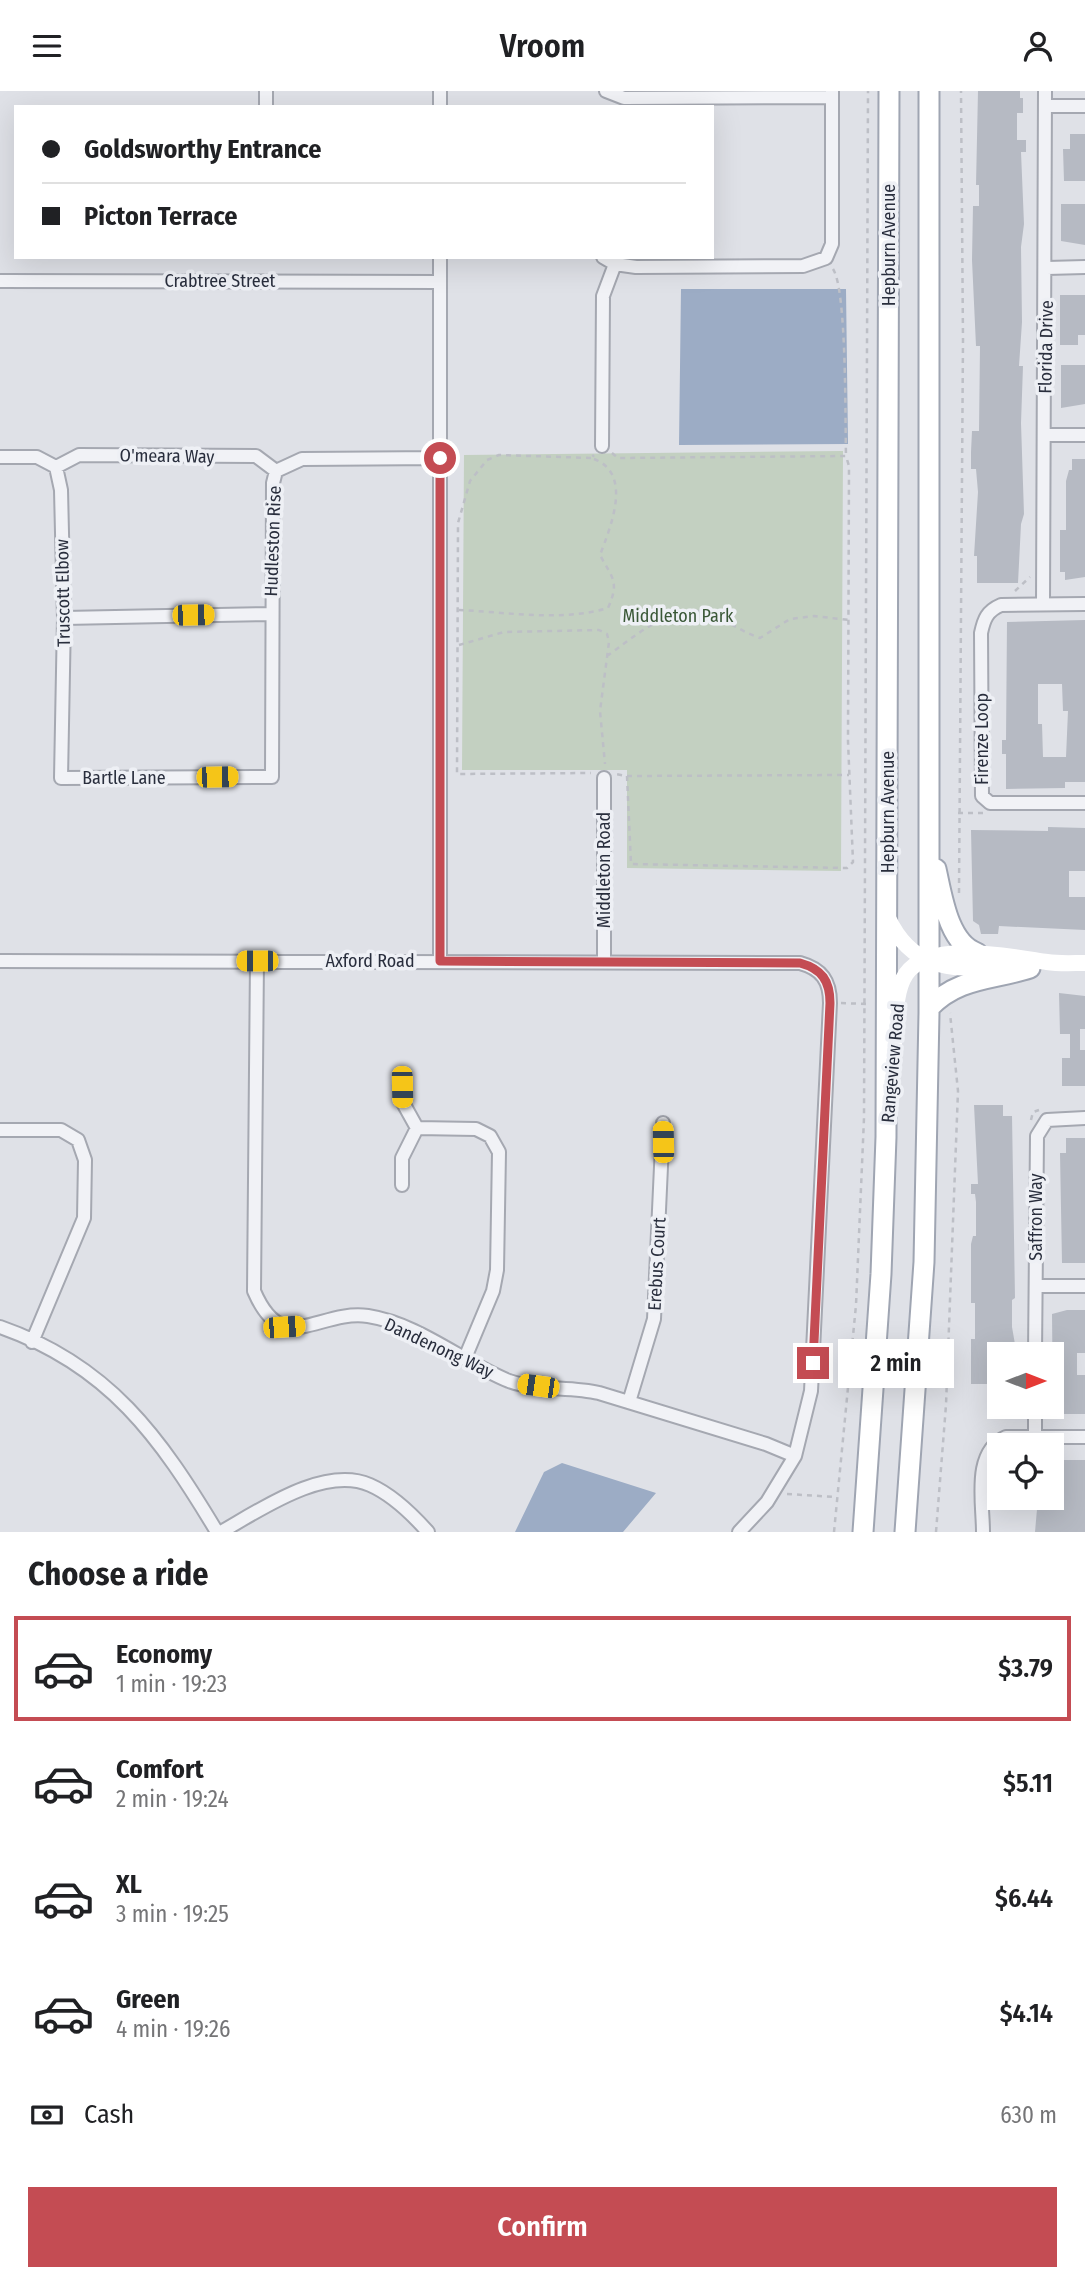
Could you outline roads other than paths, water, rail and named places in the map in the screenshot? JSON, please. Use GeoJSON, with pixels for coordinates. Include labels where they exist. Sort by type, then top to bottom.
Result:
{"type":"FeatureCollection","features":[{"type":"Feature","properties":{"kind":"main road","name":"Hepburn Avenue"},"geometry":{"type":"LineString","coordinates":[[863,1532],[881,1274],[886,1137],[889,91]]}},
{"type":"Feature","properties":{"kind":"main road"},"geometry":{"type":"LineString","coordinates":[[905,1532],[923,1262],[929,1008],[929,91]]}},
{"type":"Feature","properties":{"kind":"main road"},"geometry":{"type":"LineString","coordinates":[[927,802],[945,911],[964,945],[977,953]]}},
{"type":"Feature","properties":{"kind":"main road"},"geometry":{"type":"LineString","coordinates":[[929,1008],[948,991],[963,983],[1038,965]]}},
{"type":"Feature","properties":{"kind":"street"},"geometry":{"type":"LineString","coordinates":[[606,91],[624,98],[832,94],[832,244],[825,258],[803,266],[636,267],[615,264],[606,259]]}},
{"type":"Feature","properties":{"kind":"street","name":"Florida Drive"},"geometry":{"type":"LineString","coordinates":[[1044,604],[1047,268],[1045,91]]}},
{"type":"Feature","properties":{"kind":"street"},"geometry":{"type":"LineString","coordinates":[[1045,106],[1085,106]]}},
{"type":"Feature","properties":{"kind":"street"},"geometry":{"type":"LineString","coordinates":[[440,259],[440,961]]}},
{"type":"Feature","properties":{"kind":"street"},"geometry":{"type":"LineString","coordinates":[[602,446],[603,296],[615,264]]}},
{"type":"Feature","properties":{"kind":"street"},"geometry":{"type":"LineString","coordinates":[[1047,268],[1085,267]]}},
{"type":"Feature","properties":{"kind":"street","name":"Crabtree Street"},"geometry":{"type":"LineString","coordinates":[[0,281],[440,282]]}},
{"type":"Feature","properties":{"kind":"street"},"geometry":{"type":"LineString","coordinates":[[1045,435],[1085,435]]}},
{"type":"Feature","properties":{"kind":"street","name":"O'meara Way"},"geometry":{"type":"LineString","coordinates":[[56,467],[79,455],[256,456],[276,471]]}},
{"type":"Feature","properties":{"kind":"street"},"geometry":{"type":"LineString","coordinates":[[0,457],[37,457],[56,467]]}},
{"type":"Feature","properties":{"kind":"street","name":"Hudleston Rise"},"geometry":{"type":"LineString","coordinates":[[272,776],[271,614],[273,483],[276,471],[302,459],[440,458]]}},
{"type":"Feature","properties":{"kind":"street","name":"Truscott Elbow"},"geometry":{"type":"LineString","coordinates":[[56,467],[61,490],[64,618],[61,778]]}},
{"type":"Feature","properties":{"kind":"street"},"geometry":{"type":"LineString","coordinates":[[1044,604],[1085,604]]}},
{"type":"Feature","properties":{"kind":"street","name":"Firenze Loop"},"geometry":{"type":"LineString","coordinates":[[1044,604],[1001,605],[984,618],[981,633],[982,796],[990,803],[1085,803]]}},
{"type":"Feature","properties":{"kind":"street"},"geometry":{"type":"LineString","coordinates":[[64,618],[271,614]]}},
{"type":"Feature","properties":{"kind":"street","name":"Middleton Road"},"geometry":{"type":"LineString","coordinates":[[604,775],[604,962]]}},
{"type":"Feature","properties":{"kind":"street","name":"Bartle Lane"},"geometry":{"type":"LineString","coordinates":[[61,778],[272,776]]}},
{"type":"Feature","properties":{"kind":"street","name":"Rangeview Road"},"geometry":{"type":"LineString","coordinates":[[888,918],[904,945],[947,968],[1085,963]]}},
{"type":"Feature","properties":{"kind":"street","name":"Rangeview Road"},"geometry":{"type":"LineString","coordinates":[[886,1137],[899,993],[909,970],[947,953],[1029,957],[1038,965]]}},
{"type":"Feature","properties":{"kind":"street","name":"Axford Road"},"geometry":{"type":"LineString","coordinates":[[0,961],[800,963],[822,974],[828,984],[830,1003],[811,1391],[795,1456]]}},
{"type":"Feature","properties":{"kind":"street","name":"Dandenong Way"},"geometry":{"type":"LineString","coordinates":[[257,961],[254,1291],[264,1315],[284,1327],[309,1326],[346,1316],[367,1316],[396,1324],[511,1382],[576,1387],[766,1444],[795,1456]]}},
{"type":"Feature","properties":{"kind":"street"},"geometry":{"type":"LineString","coordinates":[[402,1087],[402,1101],[417,1128]]}},
{"type":"Feature","properties":{"kind":"street","name":"Saffron Way"},"geometry":{"type":"LineString","coordinates":[[1035,1342],[1037,1136],[1048,1120],[1085,1118]]}},
{"type":"Feature","properties":{"kind":"street","name":"Erebus Court"},"geometry":{"type":"LineString","coordinates":[[629,1402],[654,1319],[663,1123]]}},
{"type":"Feature","properties":{"kind":"street"},"geometry":{"type":"LineString","coordinates":[[417,1128],[476,1129],[490,1136],[499,1153],[497,1270],[494,1290],[465,1358]]}},
{"type":"Feature","properties":{"kind":"street"},"geometry":{"type":"LineString","coordinates":[[402,1185],[402,1158],[417,1128]]}},
{"type":"Feature","properties":{"kind":"street"},"geometry":{"type":"LineString","coordinates":[[0,1130],[61,1130],[78,1140],[85,1160],[84,1218],[32,1342]]}},
{"type":"Feature","properties":{"kind":"street"},"geometry":{"type":"LineString","coordinates":[[1036,1286],[1085,1286]]}},
{"type":"Feature","properties":{"kind":"street"},"geometry":{"type":"LineString","coordinates":[[0,1327],[87,1370],[149,1429],[219,1532],[290,1492],[336,1481],[369,1484],[408,1509],[428,1532]]}},
{"type":"Feature","properties":{"kind":"street"},"geometry":{"type":"LineString","coordinates":[[1064,1437],[1085,1437]]}},
{"type":"Feature","properties":{"kind":"street"},"geometry":{"type":"LineString","coordinates":[[740,1532],[773,1493],[795,1456]]}},
{"type":"Feature","properties":{"kind":"street"},"geometry":{"type":"LineString","coordinates":[[983,1532],[983,1470],[987,1456]]}},
{"type":"Feature","properties":{"kind":"water"},"geometry":{"type":"Polygon","coordinates":[[[681,289],[846,289],[848,444],[679,445],[681,289]]]}},
{"type":"Feature","properties":{"kind":"water"},"geometry":{"type":"Polygon","coordinates":[[[562,1463],[656,1493],[623,1532],[515,1532],[544,1472],[562,1463]]]}},
{"type":"Feature","properties":{"kind":"park label","name":"Middleton Park"},"geometry":{"type":"Point","coordinates":[678,616]}}]}
